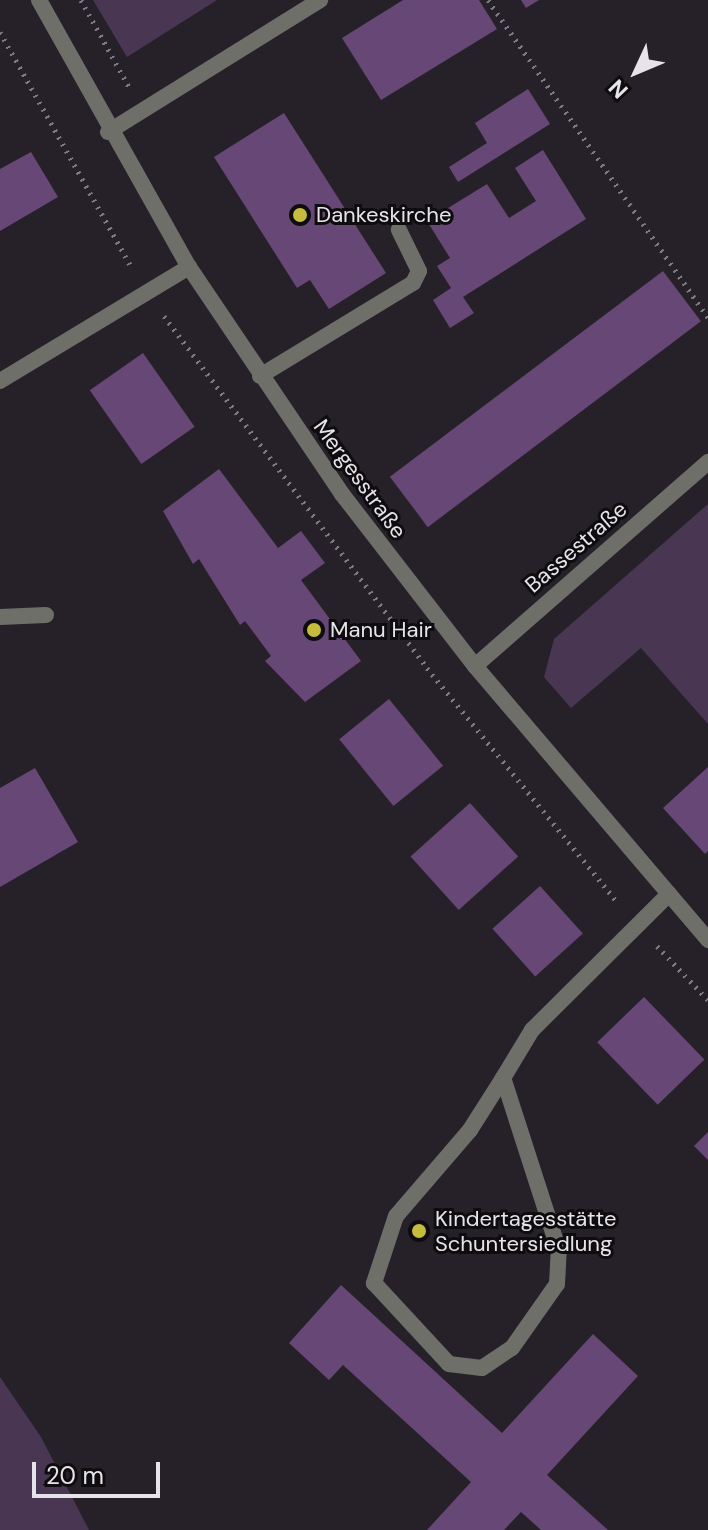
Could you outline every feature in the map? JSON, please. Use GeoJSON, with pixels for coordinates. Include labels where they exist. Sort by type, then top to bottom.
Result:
{"type":"FeatureCollection","features":[{"type":"Feature","properties":{"kind":"street","name":"Mergesstraße"},"geometry":{"type":"LineString","coordinates":[[39,0],[108,132],[189,267],[260,376],[475,666],[708,940]]}},
{"type":"Feature","properties":{"kind":"street"},"geometry":{"type":"LineString","coordinates":[[108,132],[320,0]]}},
{"type":"Feature","properties":{"kind":"street"},"geometry":{"type":"LineString","coordinates":[[260,376],[413,283],[419,271],[399,230]]}},
{"type":"Feature","properties":{"kind":"street"},"geometry":{"type":"LineString","coordinates":[[0,381],[189,267]]}},
{"type":"Feature","properties":{"kind":"street","name":"Bassestraße"},"geometry":{"type":"LineString","coordinates":[[475,666],[708,462]]}},
{"type":"Feature","properties":{"kind":"street"},"geometry":{"type":"LineString","coordinates":[[0,617],[46,615]]}},
{"type":"Feature","properties":{"kind":"street"},"geometry":{"type":"LineString","coordinates":[[503,1078],[559,1251],[557,1284],[512,1348],[482,1368],[449,1364],[394,1312],[374,1283],[396,1216],[470,1130],[532,1030],[669,894]]}},
{"type":"Feature","properties":{"kind":"path"},"geometry":{"type":"LineString","coordinates":[[81,0],[142,111]]}},
{"type":"Feature","properties":{"kind":"path"},"geometry":{"type":"LineString","coordinates":[[488,0],[708,318]]}},
{"type":"Feature","properties":{"kind":"shaded area"},"geometry":{"type":"Polygon","coordinates":[[[93,0],[217,0],[127,57],[93,0]]]}},
{"type":"Feature","properties":{"kind":"shaded area"},"geometry":{"type":"Polygon","coordinates":[[[708,504],[708,724],[641,648],[571,708],[544,677],[554,639],[708,504]]]}},
{"type":"Feature","properties":{"kind":"shaded area"},"geometry":{"type":"Polygon","coordinates":[[[0,1377],[41,1437],[89,1530],[0,1530],[0,1377]]]}},
{"type":"Feature","properties":{"kind":"building"},"geometry":{"type":"Polygon","coordinates":[[[403,0],[479,0],[497,29],[381,100],[342,38],[403,0]]]}},
{"type":"Feature","properties":{"kind":"building"},"geometry":{"type":"Polygon","coordinates":[[[521,0],[539,0],[526,8],[521,0]]]}},
{"type":"Feature","properties":{"kind":"building"},"geometry":{"type":"Polygon","coordinates":[[[528,89],[550,124],[458,182],[449,167],[487,143],[475,123],[528,89]]]}},
{"type":"Feature","properties":{"kind":"building","name":"Dankeskirche"},"geometry":{"type":"Polygon","coordinates":[[[284,113],[386,273],[329,309],[310,280],[297,288],[214,157],[284,113]]]}},
{"type":"Feature","properties":{"kind":"building"},"geometry":{"type":"Polygon","coordinates":[[[543,150],[586,219],[463,297],[474,313],[450,328],[433,300],[451,288],[437,266],[450,258],[427,221],[487,184],[509,218],[536,201],[515,168],[543,150]]]}},
{"type":"Feature","properties":{"kind":"building"},"geometry":{"type":"Polygon","coordinates":[[[31,152],[58,197],[0,231],[0,169],[31,152]]]}},
{"type":"Feature","properties":{"kind":"building"},"geometry":{"type":"Polygon","coordinates":[[[663,271],[701,321],[428,527],[390,477],[663,271]]]}},
{"type":"Feature","properties":{"kind":"building"},"geometry":{"type":"Polygon","coordinates":[[[143,353],[195,427],[141,464],[90,390],[143,353]]]}},
{"type":"Feature","properties":{"kind":"building"},"geometry":{"type":"Polygon","coordinates":[[[219,469],[278,548],[301,531],[325,563],[301,580],[361,661],[305,702],[265,661],[271,656],[245,621],[240,625],[199,559],[193,564],[163,511],[219,469]]]}},
{"type":"Feature","properties":{"kind":"building"},"geometry":{"type":"Polygon","coordinates":[[[389,699],[443,766],[393,806],[339,739],[389,699]]]}},
{"type":"Feature","properties":{"kind":"building"},"geometry":{"type":"Polygon","coordinates":[[[708,767],[708,851],[705,854],[663,808],[708,767]]]}},
{"type":"Feature","properties":{"kind":"building"},"geometry":{"type":"Polygon","coordinates":[[[35,768],[78,842],[0,887],[0,788],[35,768]]]}},
{"type":"Feature","properties":{"kind":"building"},"geometry":{"type":"Polygon","coordinates":[[[470,803],[518,857],[459,910],[411,857],[470,803]]]}},
{"type":"Feature","properties":{"kind":"building"},"geometry":{"type":"Polygon","coordinates":[[[540,886],[583,934],[535,976],[492,929],[540,886]]]}},
{"type":"Feature","properties":{"kind":"building"},"geometry":{"type":"Polygon","coordinates":[[[644,997],[704,1060],[658,1105],[597,1042],[644,997]]]}},
{"type":"Feature","properties":{"kind":"building"},"geometry":{"type":"Polygon","coordinates":[[[708,1132],[708,1160],[694,1146],[708,1132]]]}},
{"type":"Feature","properties":{"kind":"building"},"geometry":{"type":"Polygon","coordinates":[[[341,1285],[502,1433],[593,1334],[638,1376],[547,1475],[608,1530],[541,1530],[521,1512],[504,1530],[427,1530],[471,1482],[343,1365],[329,1380],[289,1343],[341,1285]]]}},
{"type":"Feature","properties":{"kind":"place","name":"Dankeskirche"},"geometry":{"type":"Point","coordinates":[300,215]}},
{"type":"Feature","properties":{"kind":"place","name":"Manu Hair"},"geometry":{"type":"Point","coordinates":[314,630]}},
{"type":"Feature","properties":{"kind":"place","name":"Kindertagesstätte Schuntersiedlung"},"geometry":{"type":"Point","coordinates":[419,1231]}}]}
